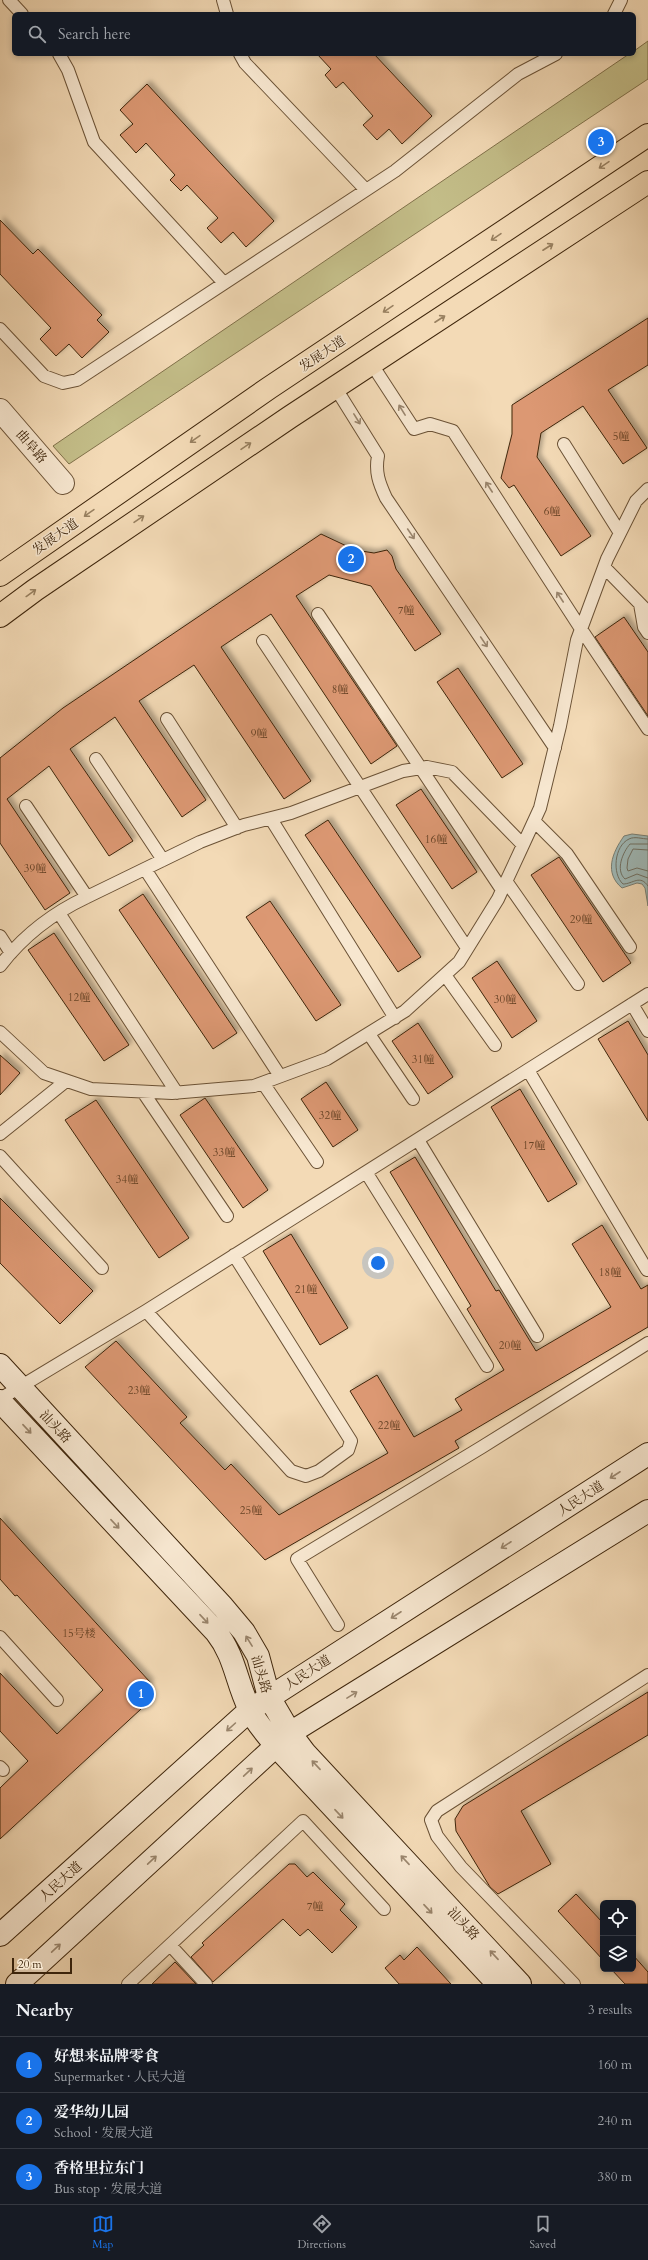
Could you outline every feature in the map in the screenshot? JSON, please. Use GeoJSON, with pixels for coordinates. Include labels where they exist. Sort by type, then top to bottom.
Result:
{"type":"FeatureCollection","features":[{"type":"Feature","properties":{"kind":"main road","name":"发展大道"},"geometry":{"type":"LineString","coordinates":[[0,575],[269,388],[648,135]]}},
{"type":"Feature","properties":{"kind":"main road"},"geometry":{"type":"LineString","coordinates":[[0,616],[41,586],[371,363],[648,182]]}},
{"type":"Feature","properties":{"kind":"street","name":"曲阜路"},"geometry":{"type":"LineString","coordinates":[[0,410],[63,483]]}},
{"type":"Feature","properties":{"kind":"street","name":"汕头路"},"geometry":{"type":"LineString","coordinates":[[0,1365],[228,1612],[244,1632],[258,1656],[283,1740],[305,1753],[520,1984]]}},
{"type":"Feature","properties":{"kind":"street","name":"汕头路"},"geometry":{"type":"LineString","coordinates":[[0,1400],[216,1632],[226,1645],[234,1661],[241,1690],[250,1710],[283,1740],[498,1984]]}},
{"type":"Feature","properties":{"kind":"street","name":"人民大道"},"geometry":{"type":"LineString","coordinates":[[0,1935],[250,1710],[648,1454]]}},
{"type":"Feature","properties":{"kind":"street"},"geometry":{"type":"LineString","coordinates":[[17,1984],[283,1740],[648,1511]]}},
{"type":"Feature","properties":{"kind":"lane"},"geometry":{"type":"LineString","coordinates":[[9,0],[20,12]]}},
{"type":"Feature","properties":{"kind":"lane"},"geometry":{"type":"LineString","coordinates":[[223,0],[226,12]]}},
{"type":"Feature","properties":{"kind":"lane"},"geometry":{"type":"LineString","coordinates":[[615,12],[620,0]]}},
{"type":"Feature","properties":{"kind":"lane"},"geometry":{"type":"LineString","coordinates":[[60,56],[68,70],[94,142],[224,283]]}},
{"type":"Feature","properties":{"kind":"lane"},"geometry":{"type":"LineString","coordinates":[[241,56],[245,63],[366,190]]}},
{"type":"Feature","properties":{"kind":"lane"},"geometry":{"type":"LineString","coordinates":[[0,329],[44,376],[63,383],[77,380],[92,372],[395,171],[518,74],[552,56]]}},
{"type":"Feature","properties":{"kind":"lane"},"geometry":{"type":"LineString","coordinates":[[371,363],[414,429],[430,424],[453,431],[581,629],[648,729]]}},
{"type":"Feature","properties":{"kind":"lane"},"geometry":{"type":"LineString","coordinates":[[336,387],[378,456],[376,468],[379,482],[386,498],[555,748]]}},
{"type":"Feature","properties":{"kind":"lane"},"geometry":{"type":"LineString","coordinates":[[564,444],[620,534]]}},
{"type":"Feature","properties":{"kind":"lane"},"geometry":{"type":"LineString","coordinates":[[0,1032],[44,1073],[66,1081],[90,1089],[177,1093],[254,1086],[263,1083],[327,1059],[406,1011],[459,962],[504,886],[534,822],[540,808],[555,748],[577,640],[604,567],[636,501],[648,489]]}},
{"type":"Feature","properties":{"kind":"lane"},"geometry":{"type":"LineString","coordinates":[[604,567],[644,608],[644,627],[648,633]]}},
{"type":"Feature","properties":{"kind":"lane"},"geometry":{"type":"LineString","coordinates":[[318,614],[421,768],[504,886],[578,984]]}},
{"type":"Feature","properties":{"kind":"lane"},"geometry":{"type":"LineString","coordinates":[[263,641],[362,787],[467,948]]}},
{"type":"Feature","properties":{"kind":"lane"},"geometry":{"type":"LineString","coordinates":[[166,719],[238,828]]}},
{"type":"Feature","properties":{"kind":"lane"},"geometry":{"type":"LineString","coordinates":[[96,759],[163,860]]}},
{"type":"Feature","properties":{"kind":"lane"},"geometry":{"type":"LineString","coordinates":[[0,966],[28,934],[87,896],[200,842],[238,828],[271,819],[403,771],[427,767],[452,772],[523,845]]}},
{"type":"Feature","properties":{"kind":"lane"},"geometry":{"type":"LineString","coordinates":[[26,806],[87,896]]}},
{"type":"Feature","properties":{"kind":"lane"},"geometry":{"type":"LineString","coordinates":[[271,819],[395,1018]]}},
{"type":"Feature","properties":{"kind":"lane"},"geometry":{"type":"LineString","coordinates":[[534,822],[567,854],[630,946]]}},
{"type":"Feature","properties":{"kind":"lane"},"geometry":{"type":"LineString","coordinates":[[146,869],[280,1076]]}},
{"type":"Feature","properties":{"kind":"lane"},"geometry":{"type":"LineString","coordinates":[[59,913],[177,1093]]}},
{"type":"Feature","properties":{"kind":"lane"},"geometry":{"type":"LineString","coordinates":[[0,936],[11,953]]}},
{"type":"Feature","properties":{"kind":"lane"},"geometry":{"type":"LineString","coordinates":[[445,975],[495,1045]]}},
{"type":"Feature","properties":{"kind":"lane"},"geometry":{"type":"LineString","coordinates":[[0,1400],[146,1311],[648,994]]}},
{"type":"Feature","properties":{"kind":"lane"},"geometry":{"type":"LineString","coordinates":[[632,1004],[648,1031]]}},
{"type":"Feature","properties":{"kind":"lane"},"geometry":{"type":"LineString","coordinates":[[369,1034],[413,1098]]}},
{"type":"Feature","properties":{"kind":"lane"},"geometry":{"type":"LineString","coordinates":[[528,1070],[647,1270]]}},
{"type":"Feature","properties":{"kind":"lane"},"geometry":{"type":"LineString","coordinates":[[0,1134],[66,1081]]}},
{"type":"Feature","properties":{"kind":"lane"},"geometry":{"type":"LineString","coordinates":[[263,1083],[317,1162]]}},
{"type":"Feature","properties":{"kind":"lane"},"geometry":{"type":"LineString","coordinates":[[143,1092],[227,1216]]}},
{"type":"Feature","properties":{"kind":"lane"},"geometry":{"type":"LineString","coordinates":[[418,1140],[537,1336]]}},
{"type":"Feature","properties":{"kind":"lane"},"geometry":{"type":"LineString","coordinates":[[0,1156],[102,1268]]}},
{"type":"Feature","properties":{"kind":"lane"},"geometry":{"type":"LineString","coordinates":[[366,1172],[487,1366]]}},
{"type":"Feature","properties":{"kind":"lane"},"geometry":{"type":"LineString","coordinates":[[146,1311],[291,1471],[306,1476],[319,1471],[348,1450],[351,1441],[234,1255]]}},
{"type":"Feature","properties":{"kind":"lane"},"geometry":{"type":"LineString","coordinates":[[338,1625],[297,1558],[475,1451],[648,1343]]}},
{"type":"Feature","properties":{"kind":"lane"},"geometry":{"type":"LineString","coordinates":[[0,1637],[57,1700]]}},
{"type":"Feature","properties":{"kind":"lane"},"geometry":{"type":"LineString","coordinates":[[574,1984],[461,1867],[437,1836],[431,1820],[437,1811],[648,1675]]}},
{"type":"Feature","properties":{"kind":"lane"},"geometry":{"type":"LineString","coordinates":[[128,1984],[302,1821],[384,1909]]}},
{"type":"Feature","properties":{"kind":"lane"},"geometry":{"type":"LineString","coordinates":[[170,1945],[206,1984]]}},
{"type":"Feature","properties":{"kind":"shaded area"},"geometry":{"type":"Polygon","coordinates":[[[648,41],[648,79],[69,464],[53,446],[626,56],[636,56],[636,50],[648,41]]]}},
{"type":"Feature","properties":{"kind":"water"},"geometry":{"type":"Polygon","coordinates":[[[632,834],[648,836],[648,906],[645,888],[642,884],[637,883],[622,888],[613,876],[612,863],[616,849],[624,836],[632,834]]]}},
{"type":"Feature","properties":{"kind":"building"},"geometry":{"type":"Polygon","coordinates":[[[319,56],[376,56],[432,116],[402,144],[389,129],[377,140],[363,125],[373,116],[343,82],[336,88],[325,75],[331,69],[319,56]]]}},
{"type":"Feature","properties":{"kind":"building"},"geometry":{"type":"Polygon","coordinates":[[[147,84],[274,221],[246,247],[233,232],[221,243],[207,228],[218,218],[187,185],[181,191],[170,180],[175,175],[146,143],[136,153],[120,135],[133,124],[120,110],[147,84]]]}},
{"type":"Feature","properties":{"kind":"building"},"geometry":{"type":"Polygon","coordinates":[[[0,220],[33,254],[38,249],[102,315],[97,320],[109,332],[82,358],[69,344],[56,356],[40,339],[51,328],[0,274],[0,220]]]}},
{"type":"Feature","properties":{"kind":"building"},"geometry":{"type":"Polygon","coordinates":[[[648,318],[648,365],[608,390],[647,448],[623,464],[583,406],[541,433],[537,457],[591,536],[561,556],[514,485],[509,488],[501,478],[512,434],[512,405],[648,318]]]}},
{"type":"Feature","properties":{"kind":"building"},"geometry":{"type":"Polygon","coordinates":[[[321,534],[355,550],[374,553],[387,550],[392,556],[396,569],[441,634],[415,651],[371,586],[329,575],[296,596],[397,746],[371,764],[271,614],[221,647],[311,781],[284,799],[194,665],[139,701],[206,800],[182,817],[115,717],[70,749],[133,841],[109,856],[49,766],[7,799],[70,893],[45,910],[0,843],[0,758],[63,708],[321,534]]]}},
{"type":"Feature","properties":{"kind":"building"},"geometry":{"type":"Polygon","coordinates":[[[624,617],[648,652],[648,716],[595,637],[624,617]]]}},
{"type":"Feature","properties":{"kind":"building"},"geometry":{"type":"Polygon","coordinates":[[[458,668],[523,764],[502,778],[437,682],[458,668]]]}},
{"type":"Feature","properties":{"kind":"building"},"geometry":{"type":"Polygon","coordinates":[[[421,789],[477,872],[452,889],[396,805],[421,789]]]}},
{"type":"Feature","properties":{"kind":"building"},"geometry":{"type":"Polygon","coordinates":[[[328,820],[421,957],[398,972],[305,835],[328,820]]]}},
{"type":"Feature","properties":{"kind":"building"},"geometry":{"type":"Polygon","coordinates":[[[559,857],[631,963],[603,982],[531,875],[559,857]]]}},
{"type":"Feature","properties":{"kind":"building"},"geometry":{"type":"Polygon","coordinates":[[[143,894],[237,1033],[213,1049],[119,910],[143,894]]]}},
{"type":"Feature","properties":{"kind":"building"},"geometry":{"type":"Polygon","coordinates":[[[270,901],[341,1005],[316,1021],[246,917],[270,901]]]}},
{"type":"Feature","properties":{"kind":"building"},"geometry":{"type":"Polygon","coordinates":[[[54,933],[129,1045],[104,1061],[28,950],[54,933]]]}},
{"type":"Feature","properties":{"kind":"building"},"geometry":{"type":"Polygon","coordinates":[[[497,961],[537,1021],[512,1038],[472,978],[497,961]]]}},
{"type":"Feature","properties":{"kind":"building"},"geometry":{"type":"Polygon","coordinates":[[[628,1021],[648,1055],[648,1121],[598,1039],[628,1021]]]}},
{"type":"Feature","properties":{"kind":"building"},"geometry":{"type":"Polygon","coordinates":[[[418,1023],[453,1077],[428,1094],[392,1041],[418,1023]]]}},
{"type":"Feature","properties":{"kind":"building"},"geometry":{"type":"Polygon","coordinates":[[[0,1055],[20,1073],[0,1095],[0,1055]]]}},
{"type":"Feature","properties":{"kind":"building"},"geometry":{"type":"Polygon","coordinates":[[[326,1082],[358,1130],[333,1147],[301,1099],[326,1082]]]}},
{"type":"Feature","properties":{"kind":"building"},"geometry":{"type":"Polygon","coordinates":[[[520,1089],[577,1184],[548,1202],[491,1107],[520,1089]]]}},
{"type":"Feature","properties":{"kind":"building"},"geometry":{"type":"Polygon","coordinates":[[[205,1098],[268,1190],[243,1208],[180,1115],[205,1098]]]}},
{"type":"Feature","properties":{"kind":"building"},"geometry":{"type":"Polygon","coordinates":[[[96,1100],[189,1238],[159,1258],[65,1120],[96,1100]]]}},
{"type":"Feature","properties":{"kind":"building"},"geometry":{"type":"Polygon","coordinates":[[[415,1157],[496,1291],[499,1290],[536,1351],[611,1307],[572,1244],[602,1225],[641,1289],[648,1285],[648,1327],[455,1441],[459,1448],[265,1560],[85,1367],[116,1341],[187,1417],[180,1423],[225,1470],[231,1464],[279,1515],[388,1453],[350,1391],[377,1375],[414,1437],[462,1410],[455,1399],[504,1370],[467,1309],[471,1306],[390,1172],[415,1157]]]}},
{"type":"Feature","properties":{"kind":"building"},"geometry":{"type":"Polygon","coordinates":[[[0,1198],[93,1291],[60,1324],[0,1263],[0,1198]]]}},
{"type":"Feature","properties":{"kind":"building"},"geometry":{"type":"Polygon","coordinates":[[[291,1234],[348,1328],[320,1345],[263,1251],[291,1234]]]}},
{"type":"Feature","properties":{"kind":"building"},"geometry":{"type":"Polygon","coordinates":[[[0,1518],[150,1682],[147,1696],[141,1709],[0,1839],[0,1788],[28,1761],[0,1731],[0,1673],[57,1734],[103,1690],[17,1595],[15,1596],[0,1579],[0,1518]]]}},
{"type":"Feature","properties":{"kind":"building"},"geometry":{"type":"Polygon","coordinates":[[[648,1692],[648,1735],[521,1811],[551,1864],[498,1894],[490,1887],[456,1831],[455,1819],[463,1806],[648,1692]]]}},
{"type":"Feature","properties":{"kind":"building"},"geometry":{"type":"Polygon","coordinates":[[[289,1864],[295,1864],[307,1877],[313,1872],[345,1904],[340,1910],[357,1927],[332,1953],[308,1929],[300,1936],[283,1919],[213,1982],[191,1957],[204,1945],[202,1943],[289,1864]]]}},
{"type":"Feature","properties":{"kind":"building"},"geometry":{"type":"Polygon","coordinates":[[[576,1894],[600,1920],[600,1957],[558,1911],[576,1894]]]}},
{"type":"Feature","properties":{"kind":"building"},"geometry":{"type":"Polygon","coordinates":[[[417,1947],[451,1984],[399,1984],[385,1968],[400,1955],[404,1960],[417,1947]]]}},
{"type":"Feature","properties":{"kind":"building"},"geometry":{"type":"Polygon","coordinates":[[[636,1958],[648,1972],[648,1984],[625,1984],[614,1972],[636,1972],[636,1958]]]}},
{"type":"Feature","properties":{"kind":"building"},"geometry":{"type":"Polygon","coordinates":[[[175,1962],[196,1984],[152,1984],[175,1962]]]}},
{"type":"Feature","properties":{"kind":"place","name":"香格里拉东门"},"geometry":{"type":"Point","coordinates":[601,142]}},
{"type":"Feature","properties":{"kind":"place","name":"爱华幼儿园"},"geometry":{"type":"Point","coordinates":[351,559]}},
{"type":"Feature","properties":{"kind":"place","name":"好想来品牌零食"},"geometry":{"type":"Point","coordinates":[141,1694]}}]}
